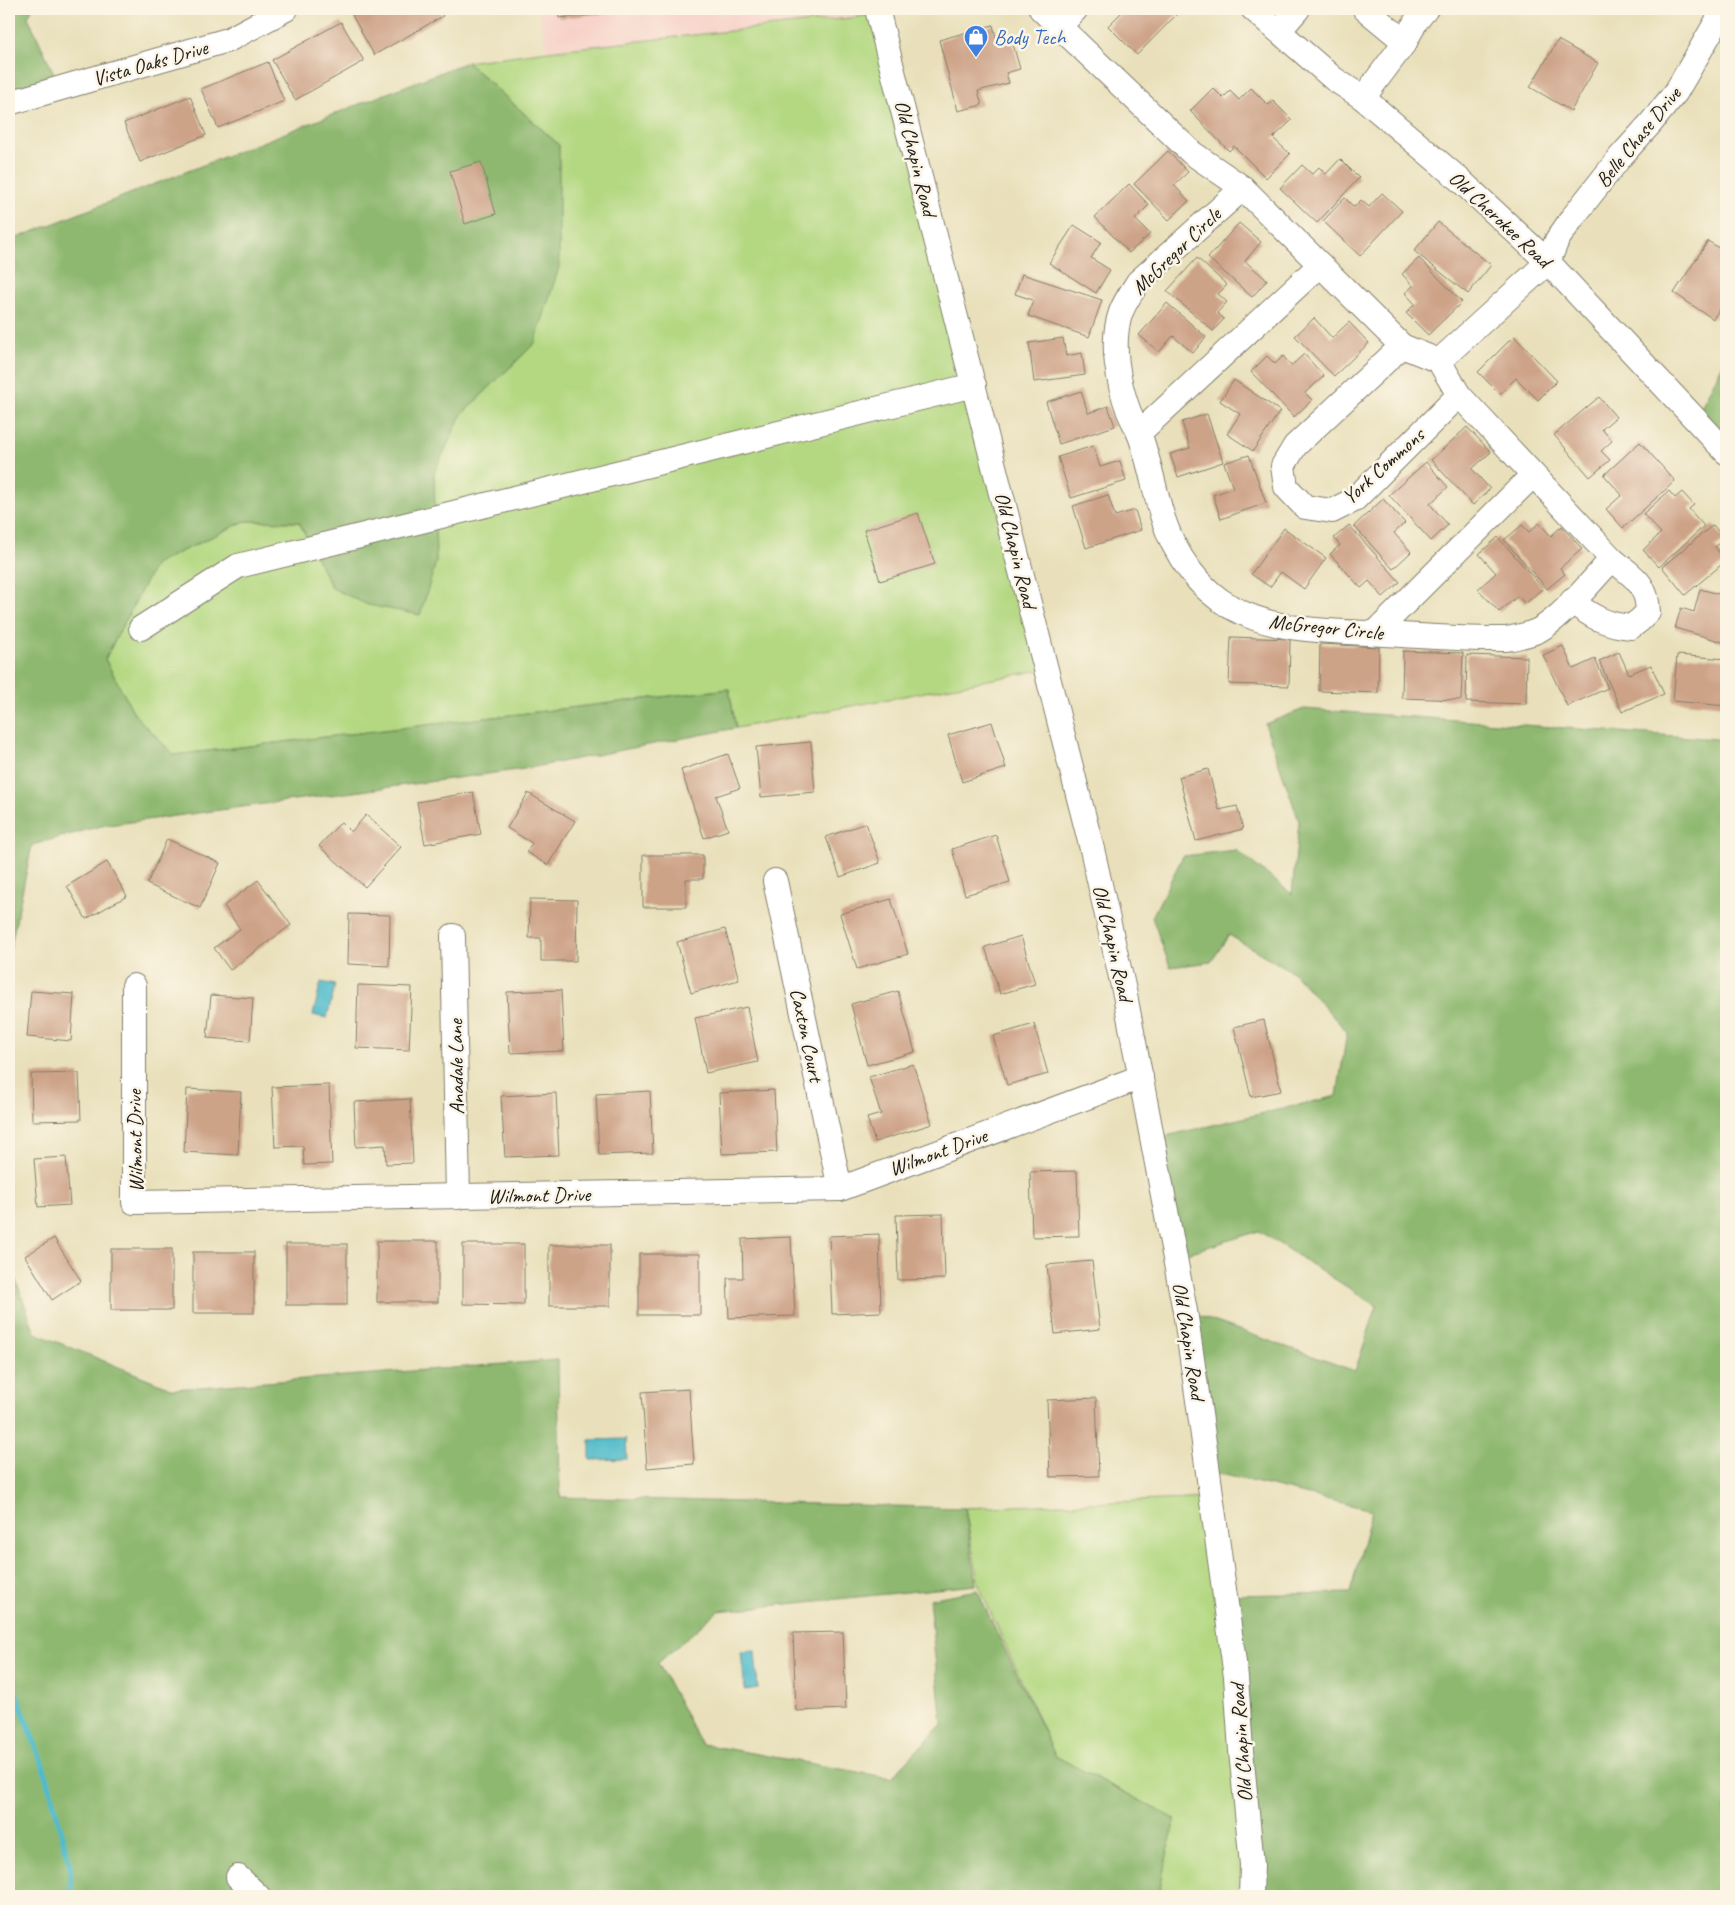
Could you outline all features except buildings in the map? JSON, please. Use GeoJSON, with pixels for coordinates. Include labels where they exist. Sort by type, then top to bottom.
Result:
{"type":"FeatureCollection","features":[{"type":"Feature","properties":{"kind":"street","name":"Vista Oaks Drive"},"geometry":{"type":"LineString","coordinates":[[9,104],[228,40],[286,9]]}},
{"type":"Feature","properties":{"kind":"street","name":"Old Chapin Road"},"geometry":{"type":"LineString","coordinates":[[877,9],[1092,849],[1125,995],[1185,1311],[1236,1677],[1240,1751],[1252,1865],[1251,1896]]}},
{"type":"Feature","properties":{"kind":"street"},"geometry":{"type":"LineString","coordinates":[[1040,9],[1192,153],[1244,188],[1402,346],[1439,361],[1459,395],[1612,559],[1641,584],[1647,598],[1648,612],[1631,627],[1612,625],[1582,609],[1572,601]]}},
{"type":"Feature","properties":{"kind":"street"},"geometry":{"type":"LineString","coordinates":[[1059,27],[1076,9]]}},
{"type":"Feature","properties":{"kind":"street","name":"Old Cherokee Road"},"geometry":{"type":"LineString","coordinates":[[1253,9],[1334,78],[1363,98],[1461,181],[1548,262],[1726,452]]}},
{"type":"Feature","properties":{"kind":"street"},"geometry":{"type":"LineString","coordinates":[[1279,31],[1298,9]]}},
{"type":"Feature","properties":{"kind":"street"},"geometry":{"type":"LineString","coordinates":[[1365,9],[1405,42]]}},
{"type":"Feature","properties":{"kind":"street"},"geometry":{"type":"LineString","coordinates":[[1363,98],[1405,42],[1416,21],[1426,9]]}},
{"type":"Feature","properties":{"kind":"street","name":"Belle Chase Drive"},"geometry":{"type":"LineString","coordinates":[[1548,262],[1557,240],[1573,217],[1621,156],[1676,92],[1724,9]]}},
{"type":"Feature","properties":{"kind":"street","name":"McGregor Circle"},"geometry":{"type":"LineString","coordinates":[[1244,188],[1138,282],[1128,296],[1117,328],[1117,363],[1124,396],[1139,433],[1167,530],[1174,545],[1193,574],[1218,598],[1247,616],[1280,626],[1314,630],[1488,640],[1514,638],[1539,630],[1553,621],[1612,559]]}},
{"type":"Feature","properties":{"kind":"street"},"geometry":{"type":"LineString","coordinates":[[1439,361],[1548,262]]}},
{"type":"Feature","properties":{"kind":"street"},"geometry":{"type":"LineString","coordinates":[[1139,433],[1320,265]]}},
{"type":"Feature","properties":{"kind":"street","name":"York Commons"},"geometry":{"type":"LineString","coordinates":[[1402,346],[1294,446],[1283,466],[1286,487],[1305,507],[1332,511],[1354,500],[1459,395]]}},
{"type":"Feature","properties":{"kind":"street"},"geometry":{"type":"LineString","coordinates":[[141,628],[238,566],[974,385]]}},
{"type":"Feature","properties":{"kind":"street"},"geometry":{"type":"LineString","coordinates":[[1375,634],[1534,475]]}},
{"type":"Feature","properties":{"kind":"street","name":"Caxton Court"},"geometry":{"type":"LineString","coordinates":[[775,881],[840,1189]]}},
{"type":"Feature","properties":{"kind":"street","name":"Anadale Lane"},"geometry":{"type":"LineString","coordinates":[[454,936],[458,1197]]}},
{"type":"Feature","properties":{"kind":"street","name":"Wilmont Drive"},"geometry":{"type":"LineString","coordinates":[[134,986],[134,1202],[840,1189],[1141,1077]]}},
{"type":"Feature","properties":{"kind":"street"},"geometry":{"type":"LineString","coordinates":[[238,1877],[258,1896]]}},
{"type":"Feature","properties":{"kind":"shaded area"},"geometry":{"type":"Polygon","coordinates":[[[537,9],[856,9],[858,17],[548,51],[537,9]]]}},
{"type":"Feature","properties":{"kind":"green space"},"geometry":{"type":"Polygon","coordinates":[[[9,9],[32,9],[28,17],[61,89],[9,103],[9,9]]]}},
{"type":"Feature","properties":{"kind":"green space"},"geometry":{"type":"Polygon","coordinates":[[[878,13],[1046,669],[736,728],[729,689],[174,755],[135,715],[105,659],[155,564],[245,521],[299,522],[332,588],[436,562],[434,473],[461,415],[535,343],[559,145],[467,62],[548,51],[858,17],[878,13]]]}},
{"type":"Feature","properties":{"kind":"green space"},"geometry":{"type":"Polygon","coordinates":[[[467,62],[559,145],[559,267],[535,343],[461,415],[434,473],[436,562],[420,615],[368,605],[332,588],[299,522],[245,521],[155,564],[105,659],[135,715],[174,755],[729,689],[736,728],[524,769],[101,826],[32,845],[9,955],[9,241],[467,62]]]}},
{"type":"Feature","properties":{"kind":"green space"},"geometry":{"type":"Polygon","coordinates":[[[1726,358],[1726,452],[1695,419],[1726,358]]]}},
{"type":"Feature","properties":{"kind":"green space"},"geometry":{"type":"Polygon","coordinates":[[[1304,709],[1716,739],[1726,742],[1726,1896],[1251,1896],[1225,1595],[1350,1593],[1372,1510],[1208,1471],[1185,1311],[1355,1371],[1377,1306],[1259,1231],[1175,1257],[1153,1139],[1337,1096],[1347,1032],[1294,973],[1229,935],[1211,962],[1170,967],[1152,917],[1183,856],[1236,850],[1292,894],[1299,821],[1265,724],[1304,709]]]}},
{"type":"Feature","properties":{"kind":"green space"},"geometry":{"type":"Polygon","coordinates":[[[9,1261],[35,1333],[173,1389],[558,1360],[560,1497],[965,1508],[976,1585],[718,1611],[658,1663],[701,1744],[891,1778],[942,1724],[929,1599],[977,1590],[1055,1756],[1175,1819],[1158,1896],[9,1896],[9,1261]]]}},
{"type":"Feature","properties":{"kind":"green space"},"geometry":{"type":"Polygon","coordinates":[[[1212,1498],[1251,1896],[1158,1896],[1175,1819],[1055,1756],[979,1586],[965,1508],[1212,1498]]]}},
{"type":"Feature","properties":{"kind":"water"},"geometry":{"type":"Polygon","coordinates":[[[321,982],[335,985],[327,1018],[313,1015],[321,982]]]}},
{"type":"Feature","properties":{"kind":"water"},"geometry":{"type":"Polygon","coordinates":[[[626,1439],[627,1459],[590,1460],[590,1440],[626,1439]]]}},
{"type":"Feature","properties":{"kind":"water"},"geometry":{"type":"Polygon","coordinates":[[[755,1651],[758,1688],[745,1690],[741,1652],[755,1651]]]}},
{"type":"Feature","properties":{"kind":"waterway"},"geometry":{"type":"LineString","coordinates":[[9,1673],[47,1777],[70,1866],[71,1896]]}},
{"type":"Feature","properties":{"kind":"place","name":"Body Tech"},"geometry":{"type":"Point","coordinates":[976,58]}}]}
